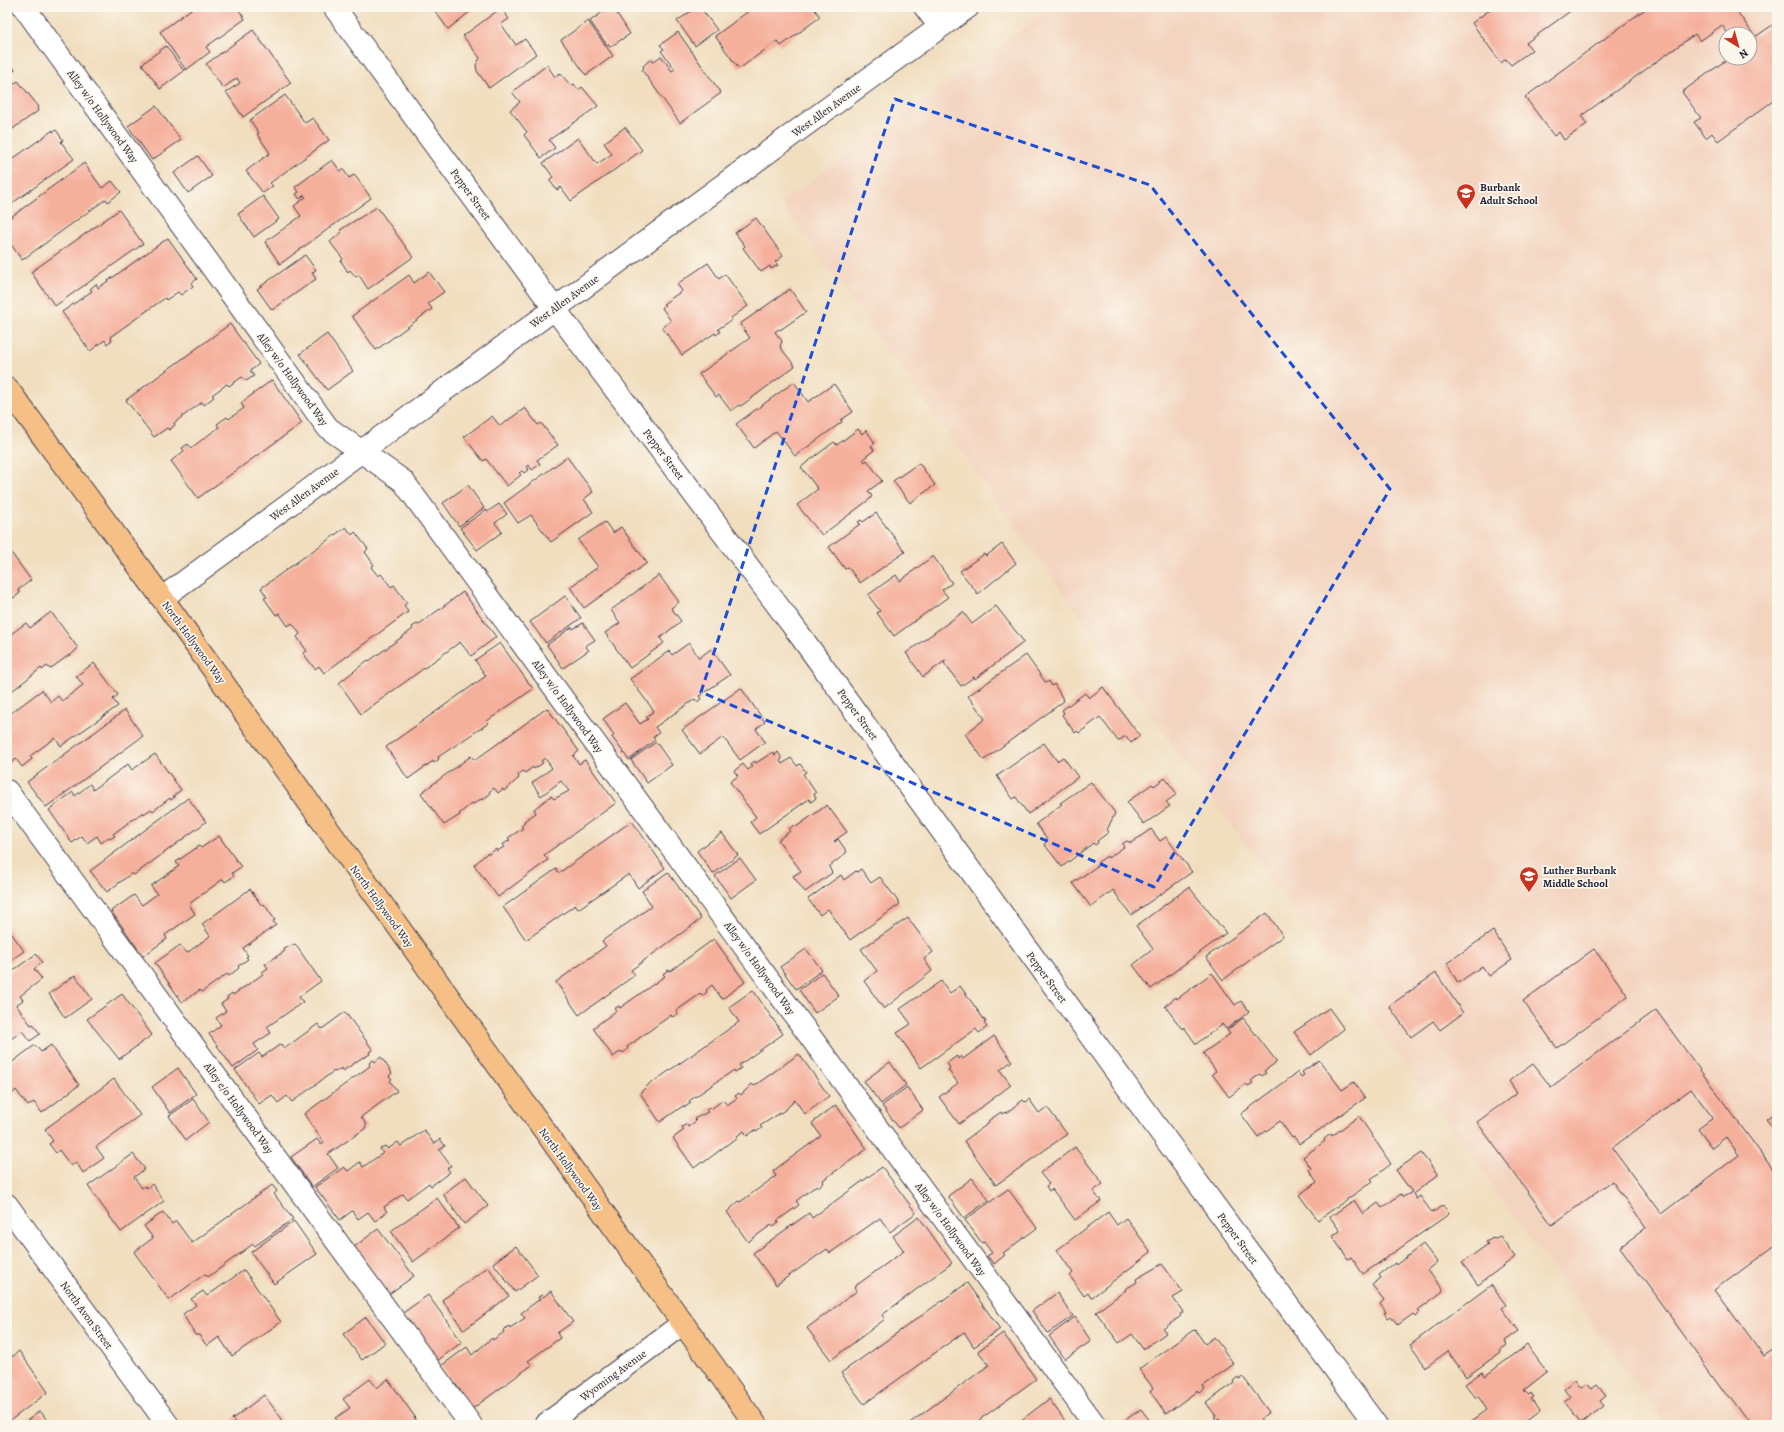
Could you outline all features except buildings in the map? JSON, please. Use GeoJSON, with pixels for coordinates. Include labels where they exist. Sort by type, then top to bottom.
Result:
{"type":"FeatureCollection","features":[{"type":"Feature","properties":{"kind":"main road","name":"North Hollywood Way"},"geometry":{"type":"LineString","coordinates":[[7,388],[162,598],[756,1425]]}},
{"type":"Feature","properties":{"kind":"street","name":"Alley w/o Hollywood Way"},"geometry":{"type":"LineString","coordinates":[[24,7],[328,428],[403,481],[1095,1425]]}},
{"type":"Feature","properties":{"kind":"street","name":"Pepper Street"},"geometry":{"type":"LineString","coordinates":[[334,7],[554,308],[802,638],[1131,1092],[1376,1425]]}},
{"type":"Feature","properties":{"kind":"street"},"geometry":{"type":"LineString","coordinates":[[925,7],[940,27]]}},
{"type":"Feature","properties":{"kind":"street","name":"West Allen Avenue"},"geometry":{"type":"LineString","coordinates":[[162,598],[554,308],[968,7]]}},
{"type":"Feature","properties":{"kind":"street","name":"Alley e/o Hollywood Way"},"geometry":{"type":"LineString","coordinates":[[7,791],[471,1425]]}},
{"type":"Feature","properties":{"kind":"street","name":"North Avon Street"},"geometry":{"type":"LineString","coordinates":[[7,1205],[168,1425]]}},
{"type":"Feature","properties":{"kind":"street","name":"Wyoming Avenue"},"geometry":{"type":"LineString","coordinates":[[545,1425],[682,1324]]}},
{"type":"Feature","properties":{"kind":"highlighted area"},"geometry":{"type":"Polygon","coordinates":[[[895,99],[1150,185],[1390,489],[1154,887],[701,692],[895,99]]]}},
{"type":"Feature","properties":{"kind":"shaded area","name":"Luther Burbank Middle School"},"geometry":{"type":"Polygon","coordinates":[[[1053,7],[1777,7],[1777,1425],[1666,1425],[781,203],[1053,7]]]}},
{"type":"Feature","properties":{"kind":"place","name":"Burbank Adult School"},"geometry":{"type":"Point","coordinates":[1466,210]}},
{"type":"Feature","properties":{"kind":"place","name":"Luther Burbank Middle School"},"geometry":{"type":"Point","coordinates":[1529,893]}}]}
